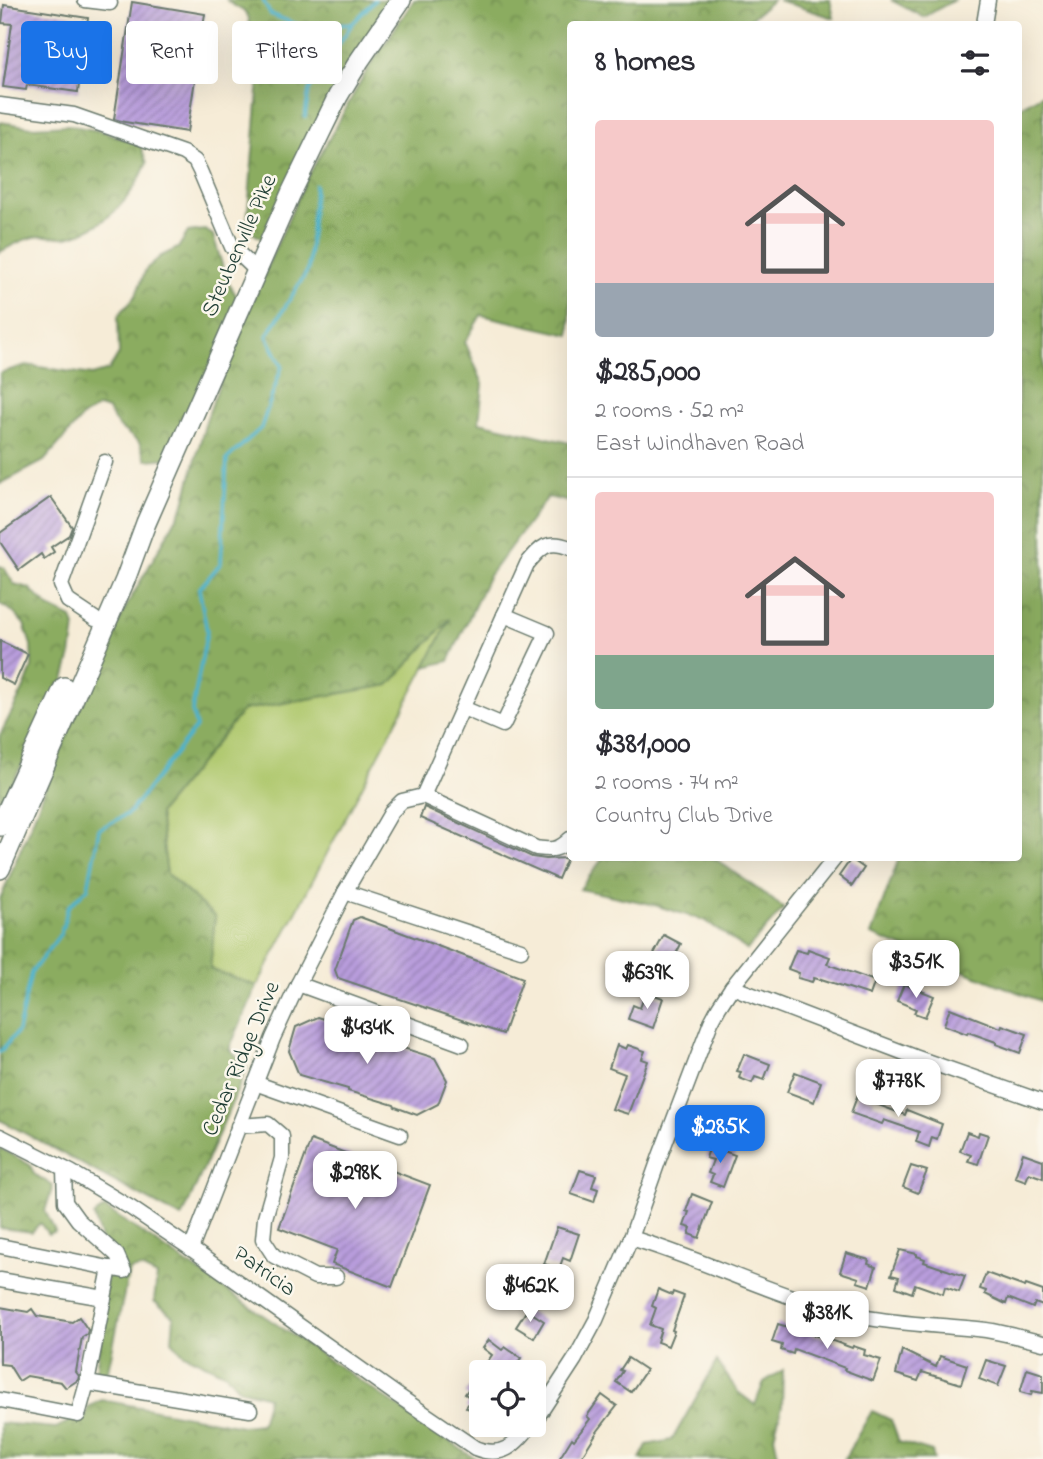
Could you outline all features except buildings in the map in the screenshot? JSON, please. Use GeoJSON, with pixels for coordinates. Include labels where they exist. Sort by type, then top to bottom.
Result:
{"type":"FeatureCollection","features":[{"type":"Feature","properties":{"kind":"main road","name":"Steubenville Pike"},"geometry":{"type":"LineString","coordinates":[[0,869],[230,328],[302,168],[338,96],[401,0]]}},
{"type":"Feature","properties":{"kind":"main road","name":"Steubenville Pike"},"geometry":{"type":"LineString","coordinates":[[0,827],[115,575],[146,523]]}},
{"type":"Feature","properties":{"kind":"street"},"geometry":{"type":"LineString","coordinates":[[85,0],[110,3]]}},
{"type":"Feature","properties":{"kind":"street"},"geometry":{"type":"LineString","coordinates":[[984,21],[988,0]]}},
{"type":"Feature","properties":{"kind":"street"},"geometry":{"type":"LineString","coordinates":[[0,105],[74,115],[183,153],[195,161],[232,247],[256,271]]}},
{"type":"Feature","properties":{"kind":"street"},"geometry":{"type":"LineString","coordinates":[[95,619],[68,601],[61,585],[106,462]]}},
{"type":"Feature","properties":{"kind":"street"},"geometry":{"type":"LineString","coordinates":[[567,547],[550,544],[539,549],[527,564],[423,796],[536,848],[551,850],[562,847],[567,842]]}},
{"type":"Feature","properties":{"kind":"street"},"geometry":{"type":"LineString","coordinates":[[463,708],[503,725],[547,633],[504,615]]}},
{"type":"Feature","properties":{"kind":"street","name":"Cedar Ridge Drive"},"geometry":{"type":"LineString","coordinates":[[191,1249],[272,1038],[345,892],[392,811],[402,801],[423,796]]}},
{"type":"Feature","properties":{"kind":"street"},"geometry":{"type":"LineString","coordinates":[[546,1403],[596,1320],[631,1238],[711,1022],[732,987],[833,861]]}},
{"type":"Feature","properties":{"kind":"street"},"geometry":{"type":"LineString","coordinates":[[345,892],[521,950]]}},
{"type":"Feature","properties":{"kind":"street"},"geometry":{"type":"LineString","coordinates":[[298,984],[462,1044]]}},
{"type":"Feature","properties":{"kind":"street"},"geometry":{"type":"LineString","coordinates":[[732,987],[915,1057],[1043,1102]]}},
{"type":"Feature","properties":{"kind":"street"},"geometry":{"type":"LineString","coordinates":[[255,1083],[400,1135]]}},
{"type":"Feature","properties":{"kind":"street"},"geometry":{"type":"LineString","coordinates":[[238,1126],[268,1124],[282,1136],[282,1158],[265,1218],[263,1239],[274,1256],[315,1278],[336,1277]]}},
{"type":"Feature","properties":{"kind":"street","name":"Patricia"},"geometry":{"type":"LineString","coordinates":[[0,1136],[131,1208],[475,1448],[494,1453],[506,1450],[521,1437]]}},
{"type":"Feature","properties":{"kind":"street"},"geometry":{"type":"LineString","coordinates":[[0,1246],[124,1271],[117,1255],[78,1220],[65,1202],[64,1169]]}},
{"type":"Feature","properties":{"kind":"street"},"geometry":{"type":"LineString","coordinates":[[631,1238],[669,1249],[772,1289],[839,1311],[878,1319],[987,1331],[1043,1343]]}},
{"type":"Feature","properties":{"kind":"street"},"geometry":{"type":"LineString","coordinates":[[0,1400],[78,1415],[110,1268]]}},
{"type":"Feature","properties":{"kind":"street"},"geometry":{"type":"LineString","coordinates":[[0,1280],[104,1298]]}},
{"type":"Feature","properties":{"kind":"street"},"geometry":{"type":"LineString","coordinates":[[87,1382],[250,1410]]}},
{"type":"Feature","properties":{"kind":"green space"},"geometry":{"type":"Polygon","coordinates":[[[227,0],[399,0],[266,241],[251,232],[247,223],[259,84],[342,84],[342,21],[249,21],[244,11],[227,0]]]}},
{"type":"Feature","properties":{"kind":"green space"},"geometry":{"type":"Polygon","coordinates":[[[414,0],[773,0],[748,21],[567,21],[567,334],[481,315],[465,342],[483,384],[479,422],[567,442],[567,501],[548,497],[488,577],[449,661],[425,667],[450,619],[389,685],[243,710],[159,813],[167,874],[215,917],[210,969],[257,986],[229,1049],[247,1068],[182,1218],[0,1120],[0,900],[70,728],[127,605],[183,507],[206,421],[238,332],[305,182],[366,72],[414,0]]]}},
{"type":"Feature","properties":{"kind":"green space"},"geometry":{"type":"Polygon","coordinates":[[[778,0],[830,0],[834,18],[778,0]]]}},
{"type":"Feature","properties":{"kind":"green space"},"geometry":{"type":"Polygon","coordinates":[[[891,0],[954,0],[924,17],[891,0]]]}},
{"type":"Feature","properties":{"kind":"green space"},"geometry":{"type":"Polygon","coordinates":[[[1043,94],[1043,1002],[871,935],[898,861],[1022,861],[1022,106],[1043,94]]]}},
{"type":"Feature","properties":{"kind":"green space"},"geometry":{"type":"Polygon","coordinates":[[[0,122],[32,127],[68,125],[105,132],[140,145],[147,163],[134,188],[116,210],[94,227],[67,237],[33,237],[0,252],[0,122]]]}},
{"type":"Feature","properties":{"kind":"green space"},"geometry":{"type":"Polygon","coordinates":[[[205,230],[213,235],[227,281],[240,301],[172,458],[146,460],[139,442],[118,426],[108,410],[99,407],[83,416],[44,461],[0,484],[0,373],[26,365],[92,375],[109,370],[119,354],[118,316],[136,295],[146,269],[161,256],[178,248],[188,232],[205,230]]]}},
{"type":"Feature","properties":{"kind":"green space"},"geometry":{"type":"Polygon","coordinates":[[[0,566],[14,584],[29,588],[49,607],[72,618],[75,627],[62,687],[0,807],[0,735],[32,667],[31,645],[24,624],[12,611],[0,604],[0,566]]]}},
{"type":"Feature","properties":{"kind":"green space"},"geometry":{"type":"Polygon","coordinates":[[[452,616],[257,986],[210,969],[215,917],[167,874],[159,813],[243,710],[389,685],[452,616]]]}},
{"type":"Feature","properties":{"kind":"green space"},"geometry":{"type":"Polygon","coordinates":[[[601,861],[718,861],[784,908],[747,950],[706,921],[651,904],[580,889],[601,861]]]}},
{"type":"Feature","properties":{"kind":"green space"},"geometry":{"type":"Polygon","coordinates":[[[0,1148],[30,1165],[34,1174],[53,1186],[45,1211],[55,1231],[48,1234],[40,1223],[32,1232],[0,1228],[0,1148]]]}},
{"type":"Feature","properties":{"kind":"green space"},"geometry":{"type":"Polygon","coordinates":[[[105,1208],[477,1459],[0,1459],[0,1423],[56,1428],[74,1419],[85,1419],[88,1407],[102,1400],[242,1426],[261,1424],[268,1397],[239,1389],[226,1374],[184,1354],[172,1341],[174,1317],[154,1301],[157,1276],[141,1268],[129,1270],[107,1375],[102,1381],[96,1373],[108,1263],[94,1216],[105,1208]]]}},
{"type":"Feature","properties":{"kind":"green space"},"geometry":{"type":"Polygon","coordinates":[[[717,1361],[738,1392],[755,1405],[764,1382],[783,1370],[782,1406],[774,1436],[779,1459],[640,1459],[647,1445],[672,1440],[717,1361]]]}},
{"type":"Feature","properties":{"kind":"green space"},"geometry":{"type":"Polygon","coordinates":[[[872,1411],[891,1420],[899,1442],[932,1452],[934,1459],[844,1459],[872,1411]]]}},
{"type":"Feature","properties":{"kind":"waterway"},"geometry":{"type":"LineString","coordinates":[[263,0],[270,14],[303,27],[351,24]]}},
{"type":"Feature","properties":{"kind":"waterway"},"geometry":{"type":"LineString","coordinates":[[305,117],[309,90],[352,24],[375,0]]}},
{"type":"Feature","properties":{"kind":"waterway"},"geometry":{"type":"LineString","coordinates":[[0,1052],[18,1031],[31,973],[61,933],[68,907],[88,888],[99,829],[129,813],[196,727],[192,711],[207,631],[199,589],[221,563],[227,459],[261,428],[282,366],[267,336],[308,270],[315,185]]}}]}
